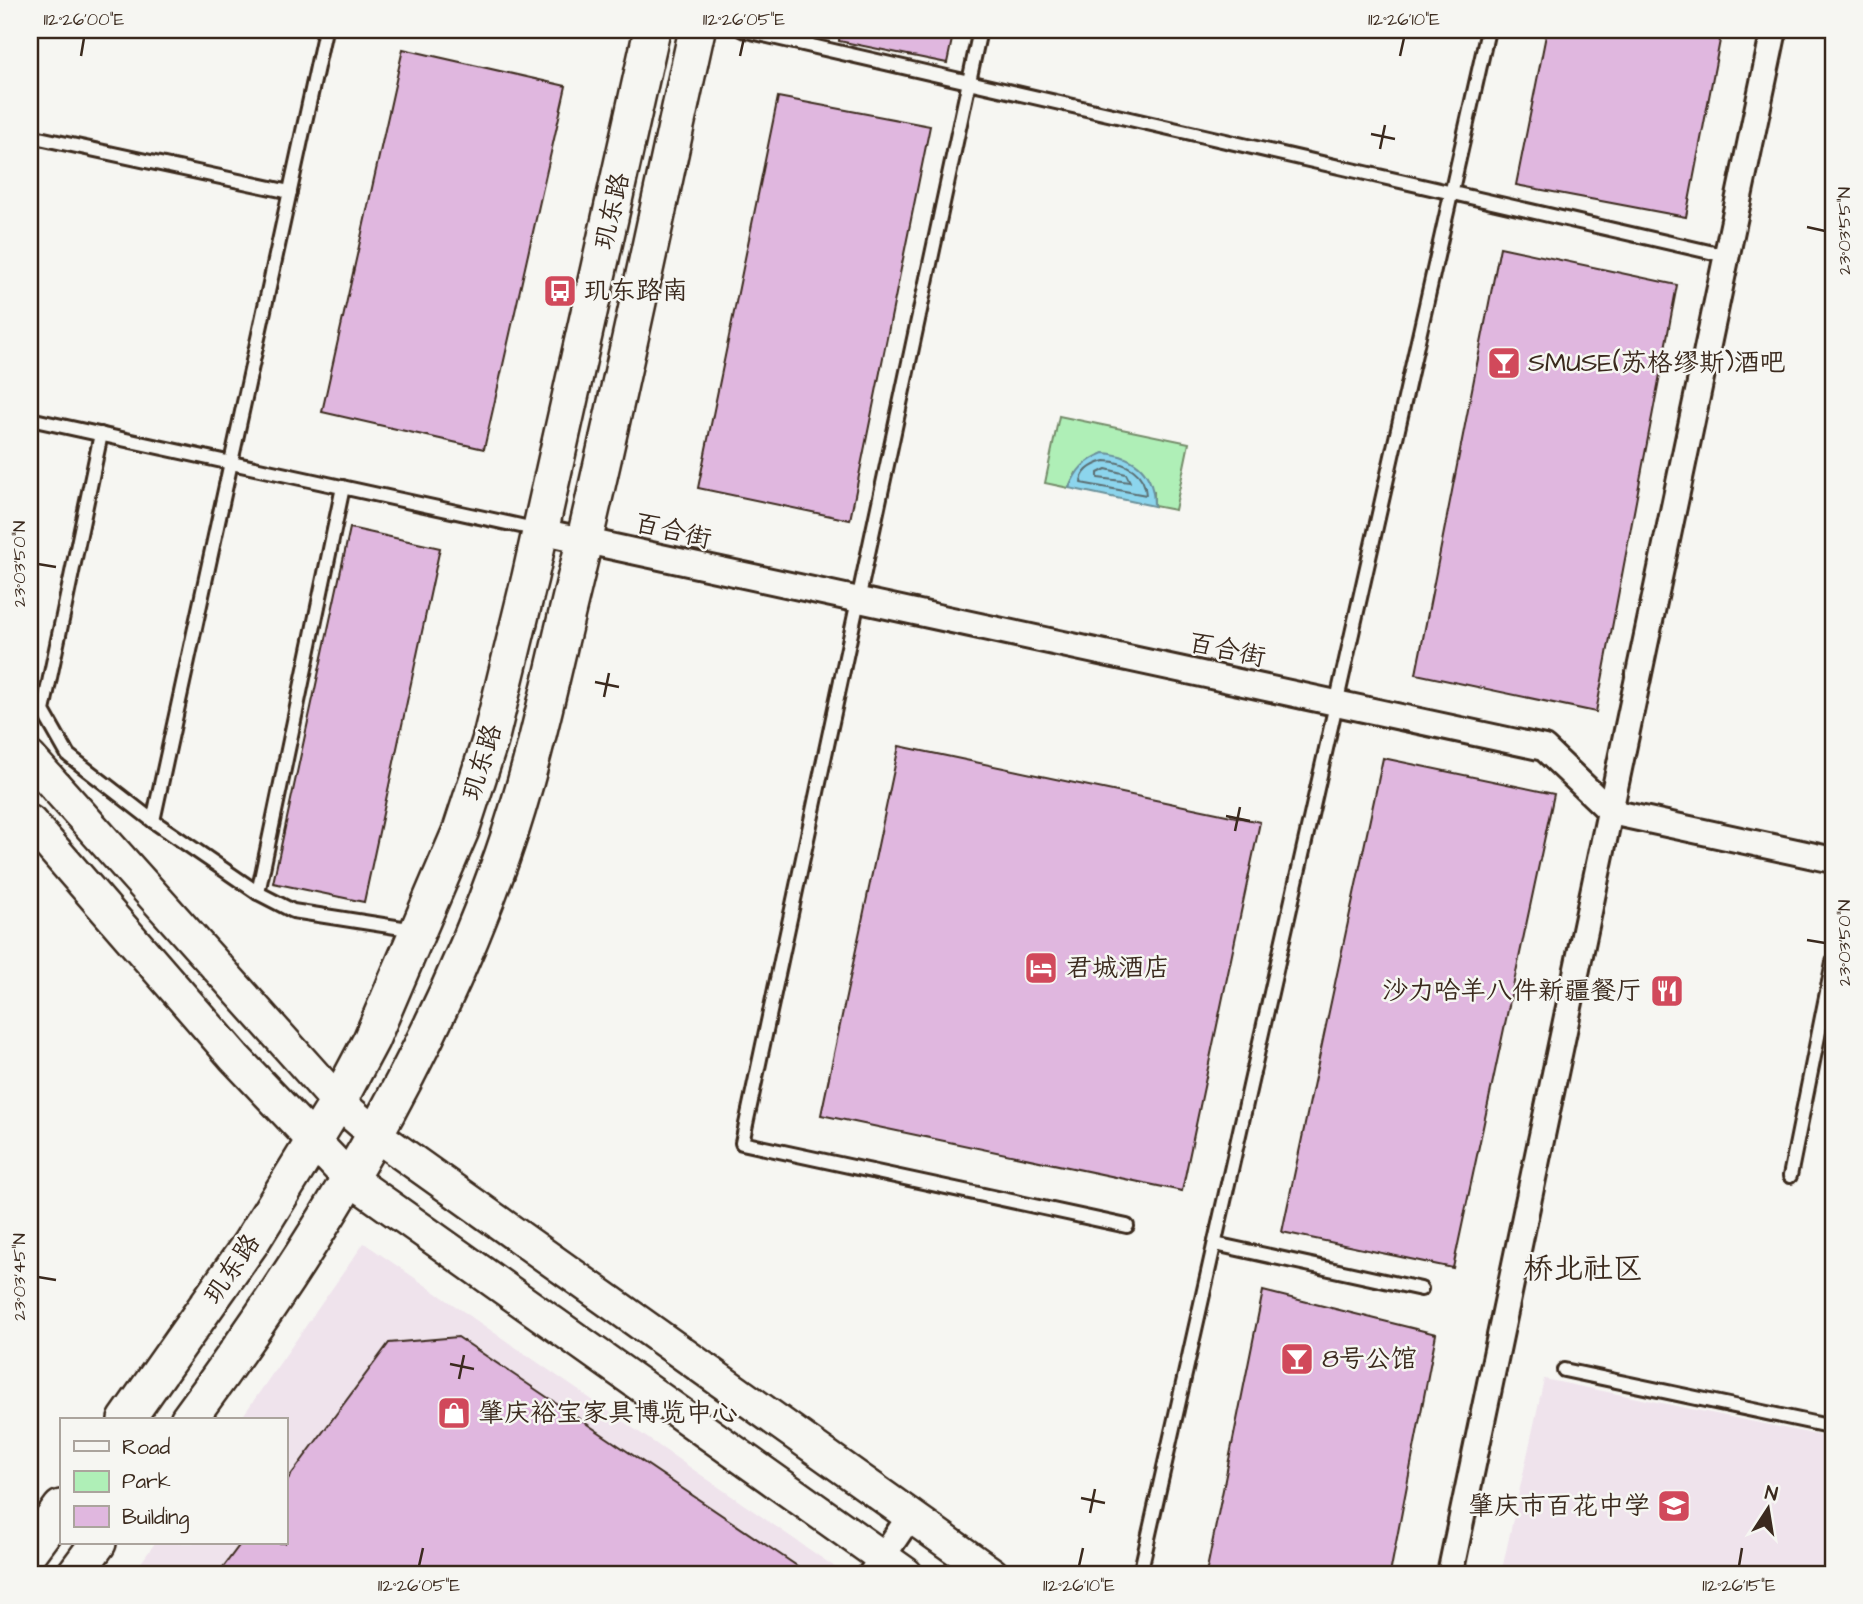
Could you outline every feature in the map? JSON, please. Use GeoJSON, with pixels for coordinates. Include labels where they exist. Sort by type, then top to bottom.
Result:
{"type":"FeatureCollection","features":[{"type":"Feature","properties":{"kind":"main road","name":"玑东路"},"geometry":{"type":"LineString","coordinates":[[127,1418],[250,1244],[338,1102],[371,1040],[461,830],[490,741],[652,30]]}},
{"type":"Feature","properties":{"kind":"main road","name":"玑东路"},"geometry":{"type":"LineString","coordinates":[[189,1418],[289,1275],[376,1135],[417,1058],[501,860],[530,771],[585,541],[697,30]]}},
{"type":"Feature","properties":{"kind":"main road"},"geometry":{"type":"LineString","coordinates":[[30,1550],[60,1509]]}},
{"type":"Feature","properties":{"kind":"main road"},"geometry":{"type":"LineString","coordinates":[[75,1574],[97,1544]]}},
{"type":"Feature","properties":{"kind":"street"},"geometry":{"type":"LineString","coordinates":[[1450,1574],[1774,30]]}},
{"type":"Feature","properties":{"kind":"street","name":"百合街"},"geometry":{"type":"LineString","coordinates":[[540,531],[1544,748],[1611,812]]}},
{"type":"Feature","properties":{"kind":"street"},"geometry":{"type":"LineString","coordinates":[[30,758],[338,1102],[376,1135],[992,1574]]}},
{"type":"Feature","properties":{"kind":"street"},"geometry":{"type":"LineString","coordinates":[[1611,812],[1833,860]]}},
{"type":"Feature","properties":{"kind":"street"},"geometry":{"type":"LineString","coordinates":[[30,822],[235,1058],[349,1178],[887,1569],[911,1516]]}},
{"type":"Feature","properties":{"kind":"lane"},"geometry":{"type":"LineString","coordinates":[[153,821],[325,30]]}},
{"type":"Feature","properties":{"kind":"lane"},"geometry":{"type":"LineString","coordinates":[[741,30],[1727,256]]}},
{"type":"Feature","properties":{"kind":"lane"},"geometry":{"type":"LineString","coordinates":[[981,30],[742,1143],[1127,1226]]}},
{"type":"Feature","properties":{"kind":"lane"},"geometry":{"type":"LineString","coordinates":[[1140,1574],[1488,30]]}},
{"type":"Feature","properties":{"kind":"lane"},"geometry":{"type":"LineString","coordinates":[[30,136],[290,192]]}},
{"type":"Feature","properties":{"kind":"lane"},"geometry":{"type":"LineString","coordinates":[[30,419],[540,531]]}},
{"type":"Feature","properties":{"kind":"lane"},"geometry":{"type":"LineString","coordinates":[[101,434],[43,711],[68,755],[153,821],[258,893],[292,911],[420,930]]}},
{"type":"Feature","properties":{"kind":"lane"},"geometry":{"type":"LineString","coordinates":[[258,893],[343,487]]}},
{"type":"Feature","properties":{"kind":"lane"},"geometry":{"type":"LineString","coordinates":[[1790,1176],[1828,1014],[1833,962]]}},
{"type":"Feature","properties":{"kind":"lane"},"geometry":{"type":"LineString","coordinates":[[1215,1244],[1421,1289]]}},
{"type":"Feature","properties":{"kind":"lane"},"geometry":{"type":"LineString","coordinates":[[1564,1370],[1833,1427]]}},
{"type":"Feature","properties":{"kind":"shaded area","name":"肇庆裕宝家具博览中心"},"geometry":{"type":"Polygon","coordinates":[[[364,1243],[845,1574],[133,1574],[154,1544],[287,1544],[287,1418],[241,1418],[364,1243]]]}},
{"type":"Feature","properties":{"kind":"shaded area","name":"肇庆市百花中学"},"geometry":{"type":"Polygon","coordinates":[[[1544,1379],[1833,1438],[1833,1574],[1501,1574],[1544,1379]]]}},
{"type":"Feature","properties":{"kind":"green space"},"geometry":{"type":"Polygon","coordinates":[[[1059,416],[1189,443],[1175,510],[1154,506],[1154,491],[1076,473],[1069,488],[1045,483],[1059,416]]]}},
{"type":"Feature","properties":{"kind":"water"},"geometry":{"type":"Polygon","coordinates":[[[1104,453],[1125,458],[1141,468],[1151,484],[1154,506],[1069,488],[1082,466],[1104,453]]]}},
{"type":"Feature","properties":{"kind":"building"},"geometry":{"type":"Polygon","coordinates":[[[840,30],[954,30],[947,63],[839,41],[840,30]]]}},
{"type":"Feature","properties":{"kind":"building"},"geometry":{"type":"Polygon","coordinates":[[[1547,30],[1722,30],[1686,217],[1516,185],[1547,30]]]}},
{"type":"Feature","properties":{"kind":"building"},"geometry":{"type":"Polygon","coordinates":[[[403,49],[566,86],[484,449],[322,412],[403,49]]]}},
{"type":"Feature","properties":{"kind":"building"},"geometry":{"type":"Polygon","coordinates":[[[778,97],[930,126],[850,520],[698,488],[778,97]]]}},
{"type":"Feature","properties":{"kind":"building"},"geometry":{"type":"Polygon","coordinates":[[[1500,247],[1677,285],[1596,712],[1416,674],[1500,247]]]}},
{"type":"Feature","properties":{"kind":"building"},"geometry":{"type":"Polygon","coordinates":[[[350,528],[440,548],[364,902],[273,883],[350,528]]]}},
{"type":"Feature","properties":{"kind":"building","name":"君城酒店"},"geometry":{"type":"Polygon","coordinates":[[[899,746],[1260,822],[1182,1191],[821,1115],[899,746]]]}},
{"type":"Feature","properties":{"kind":"building"},"geometry":{"type":"Polygon","coordinates":[[[1383,758],[1554,794],[1453,1268],[1282,1232],[1383,758]]]}},
{"type":"Feature","properties":{"kind":"building"},"geometry":{"type":"Polygon","coordinates":[[[1263,1291],[1436,1334],[1390,1574],[1206,1574],[1263,1291]]]}},
{"type":"Feature","properties":{"kind":"building","name":"肇庆裕宝家具博览中心"},"geometry":{"type":"Polygon","coordinates":[[[458,1337],[809,1574],[218,1574],[240,1544],[287,1544],[287,1480],[389,1343],[458,1337]]]}},
{"type":"Feature","properties":{"kind":"place","name":"玑东路南"},"geometry":{"type":"Point","coordinates":[560,291]}},
{"type":"Feature","properties":{"kind":"place","name":"SMUSE(苏格缪斯)酒吧"},"geometry":{"type":"Point","coordinates":[1504,363]}},
{"type":"Feature","properties":{"kind":"place","name":"君城酒店"},"geometry":{"type":"Point","coordinates":[1041,968]}},
{"type":"Feature","properties":{"kind":"place","name":"沙力哈羊八件新疆餐厅"},"geometry":{"type":"Point","coordinates":[1667,991]}},
{"type":"Feature","properties":{"kind":"place","name":"8号公馆"},"geometry":{"type":"Point","coordinates":[1297,1359]}},
{"type":"Feature","properties":{"kind":"place","name":"肇庆裕宝家具博览中心"},"geometry":{"type":"Point","coordinates":[454,1413]}},
{"type":"Feature","properties":{"kind":"place","name":"肇庆市百花中学"},"geometry":{"type":"Point","coordinates":[1674,1506]}},
{"type":"Feature","properties":{"kind":"district","name":"桥北社区"},"geometry":{"type":"Point","coordinates":[1583,1269]}}]}
